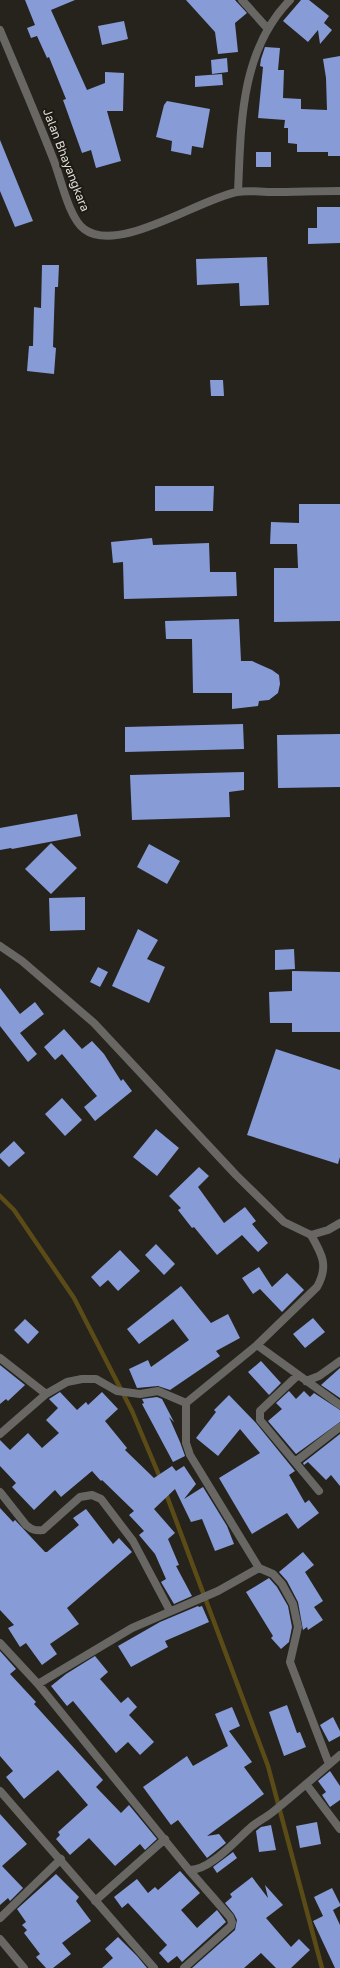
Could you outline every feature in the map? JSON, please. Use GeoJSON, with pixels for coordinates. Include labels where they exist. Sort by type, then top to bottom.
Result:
{"type":"FeatureCollection","features":[{"type":"Feature","properties":{"kind":"street"},"geometry":{"type":"LineString","coordinates":[[242,0],[268,29]]}},
{"type":"Feature","properties":{"kind":"street"},"geometry":{"type":"LineString","coordinates":[[238,192],[240,141],[248,76],[257,50],[268,29],[290,0]]}},
{"type":"Feature","properties":{"kind":"street","name":"Jalan Bhayangkara"},"geometry":{"type":"LineString","coordinates":[[0,30],[54,161],[75,219],[83,229],[93,235],[112,236],[130,233],[155,225],[207,201],[238,192],[340,191]]}},
{"type":"Feature","properties":{"kind":"street"},"geometry":{"type":"LineString","coordinates":[[0,946],[22,962],[94,1023],[236,1175],[284,1222],[312,1235],[322,1253],[324,1265],[323,1277],[317,1287],[258,1345],[186,1403]]}},
{"type":"Feature","properties":{"kind":"street"},"geometry":{"type":"LineString","coordinates":[[312,1235],[328,1230],[340,1223]]}},
{"type":"Feature","properties":{"kind":"street"},"geometry":{"type":"LineString","coordinates":[[258,1345],[340,1405]]}},
{"type":"Feature","properties":{"kind":"street"},"geometry":{"type":"LineString","coordinates":[[0,1358],[46,1394]]}},
{"type":"Feature","properties":{"kind":"street"},"geometry":{"type":"LineString","coordinates":[[306,1381],[319,1376],[340,1362]]}},
{"type":"Feature","properties":{"kind":"street"},"geometry":{"type":"LineString","coordinates":[[298,1375],[260,1411],[259,1416],[266,1430],[319,1491]]}},
{"type":"Feature","properties":{"kind":"street"},"geometry":{"type":"LineString","coordinates":[[0,1434],[46,1394],[66,1382],[82,1379],[96,1379],[117,1391],[140,1394],[158,1391],[186,1403]]}},
{"type":"Feature","properties":{"kind":"street"},"geometry":{"type":"LineString","coordinates":[[186,1403],[186,1443],[190,1455],[259,1568],[273,1574],[282,1584],[293,1604],[298,1627],[290,1662],[329,1764]]}},
{"type":"Feature","properties":{"kind":"street"},"geometry":{"type":"LineString","coordinates":[[295,1462],[340,1427]]}},
{"type":"Feature","properties":{"kind":"street"},"geometry":{"type":"LineString","coordinates":[[0,1492],[26,1525],[37,1531],[43,1530],[80,1497],[92,1496],[101,1500],[133,1541],[170,1611]]}},
{"type":"Feature","properties":{"kind":"street"},"geometry":{"type":"LineString","coordinates":[[38,1684],[132,1628],[218,1591],[259,1568]]}},
{"type":"Feature","properties":{"kind":"street"},"geometry":{"type":"LineString","coordinates":[[0,1643],[38,1684],[189,1870],[230,1917],[232,1922],[231,1926],[184,1968]]}},
{"type":"Feature","properties":{"kind":"street"},"geometry":{"type":"LineString","coordinates":[[189,1870],[196,1871],[233,1845],[249,1828],[268,1816],[340,1756]]}},
{"type":"Feature","properties":{"kind":"street"},"geometry":{"type":"LineString","coordinates":[[306,1784],[340,1830]]}},
{"type":"Feature","properties":{"kind":"street"},"geometry":{"type":"LineString","coordinates":[[0,1791],[154,1968]]}},
{"type":"Feature","properties":{"kind":"street"},"geometry":{"type":"LineString","coordinates":[[95,1901],[165,1839]]}},
{"type":"Feature","properties":{"kind":"street"},"geometry":{"type":"LineString","coordinates":[[0,1918],[60,1860]]}},
{"type":"Feature","properties":{"kind":"street"},"geometry":{"type":"LineString","coordinates":[[0,1939],[24,1968]]}},
{"type":"Feature","properties":{"kind":"building"},"geometry":{"type":"Polygon","coordinates":[[[25,0],[75,0],[51,10],[87,90],[105,83],[105,72],[124,73],[123,111],[107,111],[121,161],[96,168],[91,150],[82,153],[63,100],[66,99],[49,57],[47,58],[37,36],[31,38],[27,28],[35,25],[25,0]]]}},
{"type":"Feature","properties":{"kind":"building"},"geometry":{"type":"Polygon","coordinates":[[[186,0],[235,0],[247,13],[235,23],[238,52],[218,54],[215,32],[186,0]]]}},
{"type":"Feature","properties":{"kind":"building"},"geometry":{"type":"Polygon","coordinates":[[[301,0],[309,0],[329,16],[324,23],[332,30],[320,44],[318,30],[308,42],[283,21],[301,0]]]}},
{"type":"Feature","properties":{"kind":"building"},"geometry":{"type":"Polygon","coordinates":[[[124,21],[128,39],[102,45],[98,26],[124,21]]]}},
{"type":"Feature","properties":{"kind":"building"},"geometry":{"type":"Polygon","coordinates":[[[265,47],[280,48],[278,70],[284,70],[283,98],[301,99],[301,109],[327,110],[326,78],[323,59],[340,56],[340,156],[328,156],[328,152],[297,152],[297,144],[288,143],[288,128],[284,128],[285,120],[258,118],[263,67],[260,66],[265,47]]]}},
{"type":"Feature","properties":{"kind":"building"},"geometry":{"type":"Polygon","coordinates":[[[227,58],[228,72],[212,74],[211,60],[227,58]]]}},
{"type":"Feature","properties":{"kind":"building"},"geometry":{"type":"Polygon","coordinates":[[[222,74],[223,85],[195,87],[195,76],[222,74]]]}},
{"type":"Feature","properties":{"kind":"building"},"geometry":{"type":"Polygon","coordinates":[[[167,101],[210,109],[203,148],[192,146],[191,155],[171,151],[172,141],[156,137],[164,105],[167,101]]]}},
{"type":"Feature","properties":{"kind":"building"},"geometry":{"type":"Polygon","coordinates":[[[0,140],[33,221],[15,227],[0,191],[0,140]]]}},
{"type":"Feature","properties":{"kind":"building"},"geometry":{"type":"Polygon","coordinates":[[[256,152],[271,152],[271,167],[256,167],[256,152]]]}},
{"type":"Feature","properties":{"kind":"building"},"geometry":{"type":"Polygon","coordinates":[[[317,207],[340,207],[340,243],[308,244],[308,228],[317,228],[317,207]]]}},
{"type":"Feature","properties":{"kind":"building"},"geometry":{"type":"Polygon","coordinates":[[[267,257],[269,305],[240,306],[239,283],[197,285],[196,259],[267,257]]]}},
{"type":"Feature","properties":{"kind":"building"},"geometry":{"type":"Polygon","coordinates":[[[42,265],[59,265],[58,287],[55,287],[53,347],[56,348],[54,374],[27,371],[29,346],[33,346],[34,307],[41,308],[42,265]]]}},
{"type":"Feature","properties":{"kind":"building"},"geometry":{"type":"Polygon","coordinates":[[[210,380],[223,380],[224,396],[211,396],[210,380]]]}},
{"type":"Feature","properties":{"kind":"building"},"geometry":{"type":"Polygon","coordinates":[[[155,486],[214,486],[213,511],[155,511],[155,486]]]}},
{"type":"Feature","properties":{"kind":"building"},"geometry":{"type":"Polygon","coordinates":[[[299,504],[340,504],[340,621],[274,622],[274,568],[298,568],[297,544],[270,544],[271,522],[299,523],[299,504]]]}},
{"type":"Feature","properties":{"kind":"building"},"geometry":{"type":"Polygon","coordinates":[[[152,538],[153,545],[209,543],[210,572],[236,572],[237,596],[124,599],[123,562],[113,563],[111,542],[152,538]]]}},
{"type":"Feature","properties":{"kind":"building"},"geometry":{"type":"Polygon","coordinates":[[[239,619],[241,661],[252,661],[272,670],[279,675],[280,684],[278,693],[269,700],[259,701],[258,706],[232,709],[232,693],[193,693],[192,639],[166,639],[165,621],[239,619]]]}},
{"type":"Feature","properties":{"kind":"building"},"geometry":{"type":"Polygon","coordinates":[[[243,724],[244,749],[125,752],[125,727],[243,724]]]}},
{"type":"Feature","properties":{"kind":"building"},"geometry":{"type":"Polygon","coordinates":[[[340,734],[340,787],[278,788],[277,735],[340,734]]]}},
{"type":"Feature","properties":{"kind":"building"},"geometry":{"type":"Polygon","coordinates":[[[244,772],[244,790],[229,792],[230,817],[132,820],[130,775],[244,772]]]}},
{"type":"Feature","properties":{"kind":"building"},"geometry":{"type":"Polygon","coordinates":[[[77,814],[81,836],[0,850],[0,828],[77,814]]]}},
{"type":"Feature","properties":{"kind":"building"},"geometry":{"type":"Polygon","coordinates":[[[51,843],[77,868],[51,894],[25,869],[51,843]]]}},
{"type":"Feature","properties":{"kind":"building"},"geometry":{"type":"Polygon","coordinates":[[[149,844],[180,861],[167,884],[137,867],[149,844]]]}},
{"type":"Feature","properties":{"kind":"building"},"geometry":{"type":"Polygon","coordinates":[[[85,897],[85,930],[50,931],[49,898],[85,897]]]}},
{"type":"Feature","properties":{"kind":"building"},"geometry":{"type":"Polygon","coordinates":[[[138,929],[158,940],[147,959],[165,967],[149,1003],[112,986],[138,929]]]}},
{"type":"Feature","properties":{"kind":"building"},"geometry":{"type":"Polygon","coordinates":[[[294,949],[295,969],[275,970],[275,950],[294,949]]]}},
{"type":"Feature","properties":{"kind":"building"},"geometry":{"type":"Polygon","coordinates":[[[98,967],[108,972],[100,987],[90,982],[98,967]]]}},
{"type":"Feature","properties":{"kind":"building"},"geometry":{"type":"Polygon","coordinates":[[[292,971],[340,972],[340,1032],[292,1032],[292,1023],[270,1023],[269,992],[292,991],[292,971]]]}},
{"type":"Feature","properties":{"kind":"building"},"geometry":{"type":"Polygon","coordinates":[[[0,988],[20,1014],[35,1002],[44,1014],[20,1033],[37,1054],[28,1062],[0,1026],[0,988]]]}},
{"type":"Feature","properties":{"kind":"building"},"geometry":{"type":"Polygon","coordinates":[[[64,1029],[82,1049],[92,1041],[104,1054],[121,1081],[123,1079],[132,1091],[95,1121],[84,1107],[97,1096],[62,1054],[55,1060],[44,1047],[64,1029]]]}},
{"type":"Feature","properties":{"kind":"building"},"geometry":{"type":"Polygon","coordinates":[[[276,1049],[340,1070],[340,1157],[338,1164],[247,1135],[276,1049]]]}},
{"type":"Feature","properties":{"kind":"building"},"geometry":{"type":"Polygon","coordinates":[[[62,1098],[82,1120],[65,1136],[45,1114],[62,1098]]]}},
{"type":"Feature","properties":{"kind":"building"},"geometry":{"type":"Polygon","coordinates":[[[156,1129],[179,1148],[157,1176],[133,1157],[156,1129]]]}},
{"type":"Feature","properties":{"kind":"building"},"geometry":{"type":"Polygon","coordinates":[[[14,1141],[25,1153],[9,1167],[0,1158],[0,1154],[14,1141]]]}},
{"type":"Feature","properties":{"kind":"building"},"geometry":{"type":"Polygon","coordinates":[[[199,1167],[209,1176],[198,1187],[224,1223],[245,1207],[256,1221],[252,1224],[268,1243],[258,1252],[242,1235],[217,1255],[194,1227],[192,1228],[178,1210],[181,1208],[169,1196],[199,1167]]]}},
{"type":"Feature","properties":{"kind":"building"},"geometry":{"type":"Polygon","coordinates":[[[156,1244],[175,1264],[164,1275],[145,1255],[156,1244]]]}},
{"type":"Feature","properties":{"kind":"building"},"geometry":{"type":"Polygon","coordinates":[[[120,1250],[140,1271],[118,1291],[108,1280],[100,1287],[91,1277],[120,1250]]]}},
{"type":"Feature","properties":{"kind":"building"},"geometry":{"type":"Polygon","coordinates":[[[259,1267],[272,1287],[287,1273],[304,1290],[282,1312],[260,1289],[253,1294],[242,1278],[259,1267]]]}},
{"type":"Feature","properties":{"kind":"building"},"geometry":{"type":"Polygon","coordinates":[[[181,1286],[211,1323],[228,1314],[240,1338],[216,1351],[220,1356],[170,1390],[158,1386],[137,1388],[129,1369],[148,1360],[151,1367],[189,1340],[173,1319],[139,1344],[127,1329],[181,1286]]]}},
{"type":"Feature","properties":{"kind":"building"},"geometry":{"type":"Polygon","coordinates":[[[313,1318],[325,1332],[305,1348],[293,1334],[313,1318]]]}},
{"type":"Feature","properties":{"kind":"building"},"geometry":{"type":"Polygon","coordinates":[[[25,1319],[39,1332],[28,1344],[14,1330],[25,1319]]]}},
{"type":"Feature","properties":{"kind":"building"},"geometry":{"type":"Polygon","coordinates":[[[261,1361],[281,1383],[269,1395],[248,1372],[261,1361]]]}},
{"type":"Feature","properties":{"kind":"building"},"geometry":{"type":"Polygon","coordinates":[[[0,1365],[25,1385],[8,1401],[6,1399],[0,1404],[0,1365]]]}},
{"type":"Feature","properties":{"kind":"building"},"geometry":{"type":"Polygon","coordinates":[[[340,1368],[340,1398],[321,1385],[340,1368]]]}},
{"type":"Feature","properties":{"kind":"building"},"geometry":{"type":"Polygon","coordinates":[[[289,1391],[296,1399],[304,1391],[310,1397],[314,1393],[340,1410],[340,1422],[296,1454],[268,1421],[282,1409],[276,1403],[289,1391]]]}},
{"type":"Feature","properties":{"kind":"building"},"geometry":{"type":"Polygon","coordinates":[[[60,1392],[77,1410],[86,1402],[88,1405],[102,1392],[118,1409],[105,1421],[127,1448],[125,1450],[154,1478],[172,1466],[176,1471],[184,1466],[196,1484],[184,1499],[203,1487],[227,1526],[234,1544],[215,1551],[202,1519],[191,1522],[175,1489],[154,1509],[175,1533],[168,1539],[179,1565],[176,1566],[192,1596],[174,1604],[161,1582],[166,1579],[155,1554],[139,1535],[144,1531],[129,1515],[134,1511],[92,1471],[61,1497],[55,1490],[34,1510],[12,1487],[16,1483],[0,1466],[0,1440],[10,1450],[28,1433],[42,1448],[59,1433],[46,1420],[58,1408],[49,1399],[60,1392]]]}},
{"type":"Feature","properties":{"kind":"building"},"geometry":{"type":"Polygon","coordinates":[[[229,1395],[256,1423],[295,1471],[289,1475],[305,1503],[309,1500],[319,1513],[298,1529],[287,1513],[252,1534],[219,1478],[260,1453],[240,1429],[218,1456],[196,1438],[216,1412],[214,1410],[229,1395]]]}},
{"type":"Feature","properties":{"kind":"building"},"geometry":{"type":"Polygon","coordinates":[[[157,1397],[162,1399],[174,1422],[169,1417],[185,1456],[173,1462],[142,1404],[144,1403],[142,1399],[157,1397]]]}},
{"type":"Feature","properties":{"kind":"building"},"geometry":{"type":"Polygon","coordinates":[[[340,1434],[340,1486],[331,1475],[326,1480],[308,1462],[304,1465],[303,1463],[340,1434]]]}},
{"type":"Feature","properties":{"kind":"building"},"geometry":{"type":"Polygon","coordinates":[[[0,1508],[13,1522],[15,1520],[45,1552],[47,1552],[79,1525],[73,1518],[86,1509],[113,1544],[119,1538],[132,1552],[67,1608],[79,1624],[50,1644],[57,1654],[42,1665],[26,1643],[20,1647],[8,1628],[14,1625],[0,1610],[0,1508]]]}},
{"type":"Feature","properties":{"kind":"building"},"geometry":{"type":"Polygon","coordinates":[[[303,1552],[314,1565],[305,1572],[323,1601],[314,1607],[323,1620],[308,1630],[307,1627],[303,1630],[298,1602],[287,1581],[279,1572],[303,1552]]]}},
{"type":"Feature","properties":{"kind":"building"},"geometry":{"type":"Polygon","coordinates":[[[269,1578],[277,1587],[288,1606],[292,1627],[289,1642],[281,1649],[271,1638],[273,1636],[246,1592],[269,1578]]]}},
{"type":"Feature","properties":{"kind":"building"},"geometry":{"type":"Polygon","coordinates":[[[198,1606],[202,1606],[209,1622],[165,1641],[168,1647],[131,1667],[118,1646],[160,1622],[198,1606]]]}},
{"type":"Feature","properties":{"kind":"building"},"geometry":{"type":"Polygon","coordinates":[[[0,1651],[16,1669],[10,1674],[36,1702],[34,1704],[103,1780],[96,1787],[121,1813],[129,1805],[157,1839],[145,1850],[140,1844],[115,1866],[89,1838],[70,1855],[56,1839],[60,1835],[58,1832],[88,1805],[58,1770],[24,1799],[6,1777],[13,1771],[0,1756],[0,1651]]]}},
{"type":"Feature","properties":{"kind":"building"},"geometry":{"type":"Polygon","coordinates":[[[95,1656],[108,1672],[100,1679],[121,1703],[128,1697],[137,1707],[129,1715],[154,1742],[140,1755],[128,1742],[116,1753],[73,1701],[67,1706],[51,1686],[66,1674],[95,1656]]]}},
{"type":"Feature","properties":{"kind":"building"},"geometry":{"type":"Polygon","coordinates":[[[287,1705],[297,1733],[300,1732],[306,1747],[284,1756],[269,1712],[287,1705]]]}},
{"type":"Feature","properties":{"kind":"building"},"geometry":{"type":"Polygon","coordinates":[[[232,1707],[240,1726],[229,1731],[252,1762],[244,1767],[264,1794],[207,1836],[219,1834],[226,1843],[207,1858],[178,1820],[171,1825],[143,1787],[187,1756],[193,1766],[228,1746],[215,1714],[232,1707]]]}},
{"type":"Feature","properties":{"kind":"building"},"geometry":{"type":"Polygon","coordinates":[[[333,1717],[340,1731],[340,1736],[329,1742],[320,1725],[333,1717]]]}},
{"type":"Feature","properties":{"kind":"building"},"geometry":{"type":"Polygon","coordinates":[[[330,1771],[340,1786],[340,1800],[330,1807],[322,1795],[326,1792],[318,1781],[330,1771]]]}},
{"type":"Feature","properties":{"kind":"building"},"geometry":{"type":"Polygon","coordinates":[[[0,1814],[27,1844],[2,1866],[23,1888],[10,1901],[8,1898],[0,1905],[0,1814]]]}},
{"type":"Feature","properties":{"kind":"building"},"geometry":{"type":"Polygon","coordinates":[[[317,1822],[321,1844],[300,1848],[296,1826],[317,1822]]]}},
{"type":"Feature","properties":{"kind":"building"},"geometry":{"type":"Polygon","coordinates":[[[271,1825],[276,1850],[259,1852],[256,1831],[261,1827],[271,1825]]]}},
{"type":"Feature","properties":{"kind":"building"},"geometry":{"type":"Polygon","coordinates":[[[233,1852],[237,1858],[217,1873],[213,1867],[233,1852]]]}},
{"type":"Feature","properties":{"kind":"building"},"geometry":{"type":"Polygon","coordinates":[[[180,1871],[200,1893],[181,1910],[197,1928],[217,1910],[226,1922],[182,1962],[177,1956],[168,1963],[159,1953],[167,1945],[128,1903],[122,1908],[114,1897],[137,1879],[148,1893],[155,1887],[158,1890],[180,1871]]]}},
{"type":"Feature","properties":{"kind":"building"},"geometry":{"type":"Polygon","coordinates":[[[56,1874],[79,1897],[76,1901],[91,1921],[62,1943],[71,1954],[53,1968],[46,1968],[36,1957],[40,1954],[24,1933],[27,1930],[22,1925],[26,1922],[17,1909],[56,1874]]]}},
{"type":"Feature","properties":{"kind":"building"},"geometry":{"type":"Polygon","coordinates":[[[252,1877],[268,1898],[265,1885],[283,1905],[266,1918],[291,1947],[299,1939],[310,1950],[291,1968],[276,1968],[261,1953],[244,1968],[192,1968],[235,1930],[237,1920],[225,1903],[232,1897],[230,1894],[252,1877]]]}},
{"type":"Feature","properties":{"kind":"building"},"geometry":{"type":"Polygon","coordinates":[[[332,1888],[340,1904],[340,1906],[333,1910],[340,1925],[340,1968],[335,1968],[313,1921],[323,1916],[314,1897],[332,1888]]]}},
{"type":"Feature","properties":{"kind":"building"},"geometry":{"type":"Polygon","coordinates":[[[118,1937],[147,1968],[102,1968],[113,1958],[105,1949],[118,1937]]]}},
{"type":"Feature","properties":{"kind":"waterway"},"geometry":{"type":"LineString","coordinates":[[0,1196],[14,1210],[74,1298],[132,1411],[161,1480]]}},
{"type":"Feature","properties":{"kind":"waterway"},"geometry":{"type":"LineString","coordinates":[[165,1491],[268,1766],[322,1968]]}}]}
